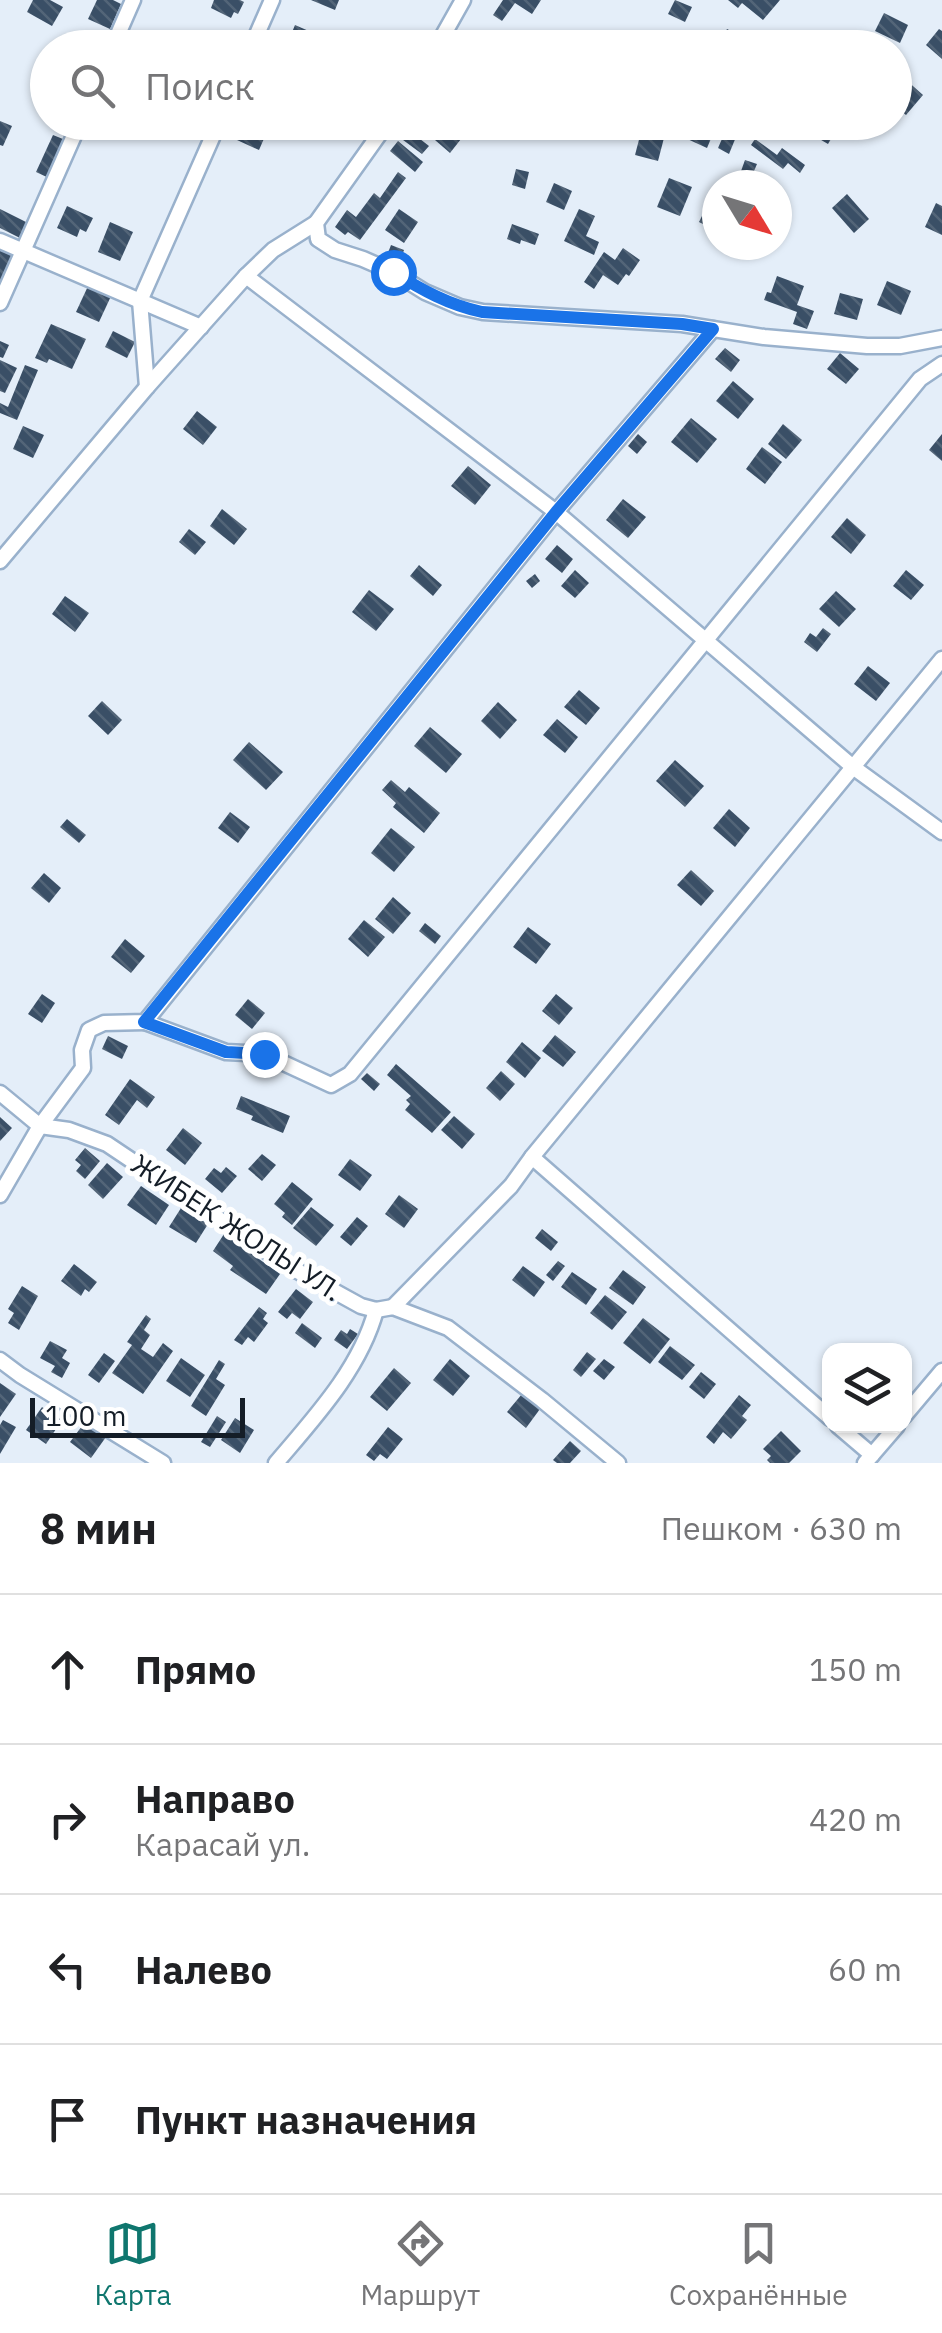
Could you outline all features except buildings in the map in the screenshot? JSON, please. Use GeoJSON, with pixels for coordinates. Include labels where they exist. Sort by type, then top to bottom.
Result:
{"type":"FeatureCollection","features":[{"type":"Feature","properties":{"kind":"street"},"geometry":{"type":"LineString","coordinates":[[120,30],[133,0]]}},
{"type":"Feature","properties":{"kind":"street"},"geometry":{"type":"LineString","coordinates":[[260,30],[272,0]]}},
{"type":"Feature","properties":{"kind":"street"},"geometry":{"type":"LineString","coordinates":[[446,30],[463,0]]}},
{"type":"Feature","properties":{"kind":"street"},"geometry":{"type":"LineString","coordinates":[[0,302],[72,140]]}},
{"type":"Feature","properties":{"kind":"street"},"geometry":{"type":"LineString","coordinates":[[147,387],[140,301],[210,140]]}},
{"type":"Feature","properties":{"kind":"street"},"geometry":{"type":"LineString","coordinates":[[0,562],[246,276],[274,250],[316,223],[375,140]]}},
{"type":"Feature","properties":{"kind":"street"},"geometry":{"type":"LineString","coordinates":[[316,223],[318,239],[336,250],[393,272],[460,308],[504,315],[652,321],[866,346],[900,346],[942,338]]}},
{"type":"Feature","properties":{"kind":"street"},"geometry":{"type":"LineString","coordinates":[[0,242],[201,327]]}},
{"type":"Feature","properties":{"kind":"street"},"geometry":{"type":"LineString","coordinates":[[246,276],[556,512],[853,767],[942,832]]}},
{"type":"Feature","properties":{"kind":"street"},"geometry":{"type":"LineString","coordinates":[[144,1022],[556,512],[713,329]]}},
{"type":"Feature","properties":{"kind":"street"},"geometry":{"type":"LineString","coordinates":[[0,1195],[40,1126],[84,1068],[82,1050],[89,1030],[104,1023],[144,1022],[226,1052],[264,1054],[331,1085],[350,1074],[920,379],[942,364]]}},
{"type":"Feature","properties":{"kind":"street"},"geometry":{"type":"LineString","coordinates":[[618,1463],[448,1328],[393,1307],[511,1186],[942,658]]}},
{"type":"Feature","properties":{"kind":"street","name":"ЖИБЕК ЖОЛЫ УЛ."},"geometry":{"type":"LineString","coordinates":[[0,1093],[40,1126],[70,1130],[107,1144],[292,1268],[360,1306],[376,1310],[393,1307]]}},
{"type":"Feature","properties":{"kind":"street"},"geometry":{"type":"LineString","coordinates":[[532,1157],[822,1411]]}},
{"type":"Feature","properties":{"kind":"street"},"geometry":{"type":"LineString","coordinates":[[276,1463],[324,1406],[369,1337],[376,1310]]}},
{"type":"Feature","properties":{"kind":"street"},"geometry":{"type":"LineString","coordinates":[[0,1360],[163,1463]]}},
{"type":"Feature","properties":{"kind":"street"},"geometry":{"type":"LineString","coordinates":[[912,1407],[942,1371]]}},
{"type":"Feature","properties":{"kind":"street"},"geometry":{"type":"LineString","coordinates":[[845,1433],[869,1459],[891,1433]]}},
{"type":"Feature","properties":{"kind":"route"},"geometry":{"type":"LineString","coordinates":[[264,1054],[226,1052],[144,1022],[556,512],[713,329],[482,312],[460,308],[424,292],[393,272]]}}]}
